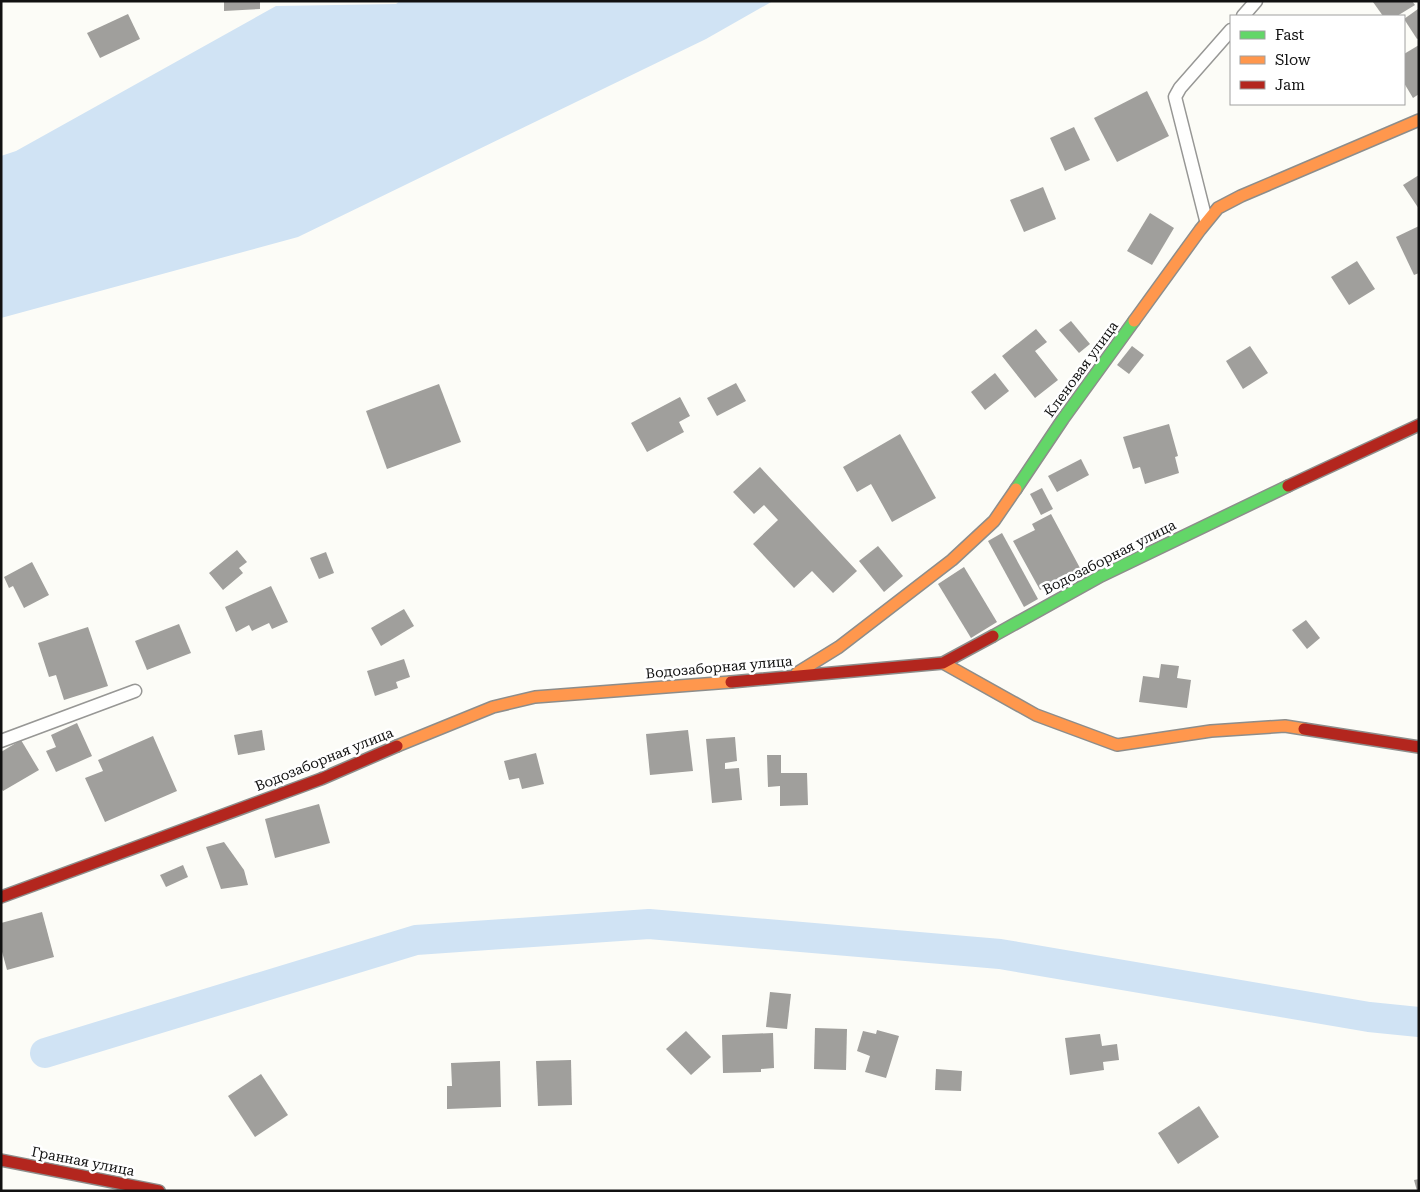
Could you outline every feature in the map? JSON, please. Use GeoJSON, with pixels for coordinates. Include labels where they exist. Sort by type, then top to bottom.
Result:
{"type":"FeatureCollection","features":[{"type":"Feature","properties":{"kind":"street","name":"Кленовая улица"},"geometry":{"type":"LineString","coordinates":[[792,677],[839,647],[952,560],[994,522],[1063,419],[1218,208],[1241,196],[1419,120]]}},
{"type":"Feature","properties":{"kind":"street","name":"Водозаборная улица"},"geometry":{"type":"LineString","coordinates":[[1,897],[321,779],[493,707],[535,697],[943,663],[1100,576],[1212,521],[1419,425]]}},
{"type":"Feature","properties":{"kind":"street"},"geometry":{"type":"LineString","coordinates":[[943,663],[1036,715],[1117,745],[1211,731],[1285,726],[1419,747]]}},
{"type":"Feature","properties":{"kind":"street","name":"Гранная улица"},"geometry":{"type":"LineString","coordinates":[[1,1160],[159,1191]]}},
{"type":"Feature","properties":{"kind":"lane"},"geometry":{"type":"LineString","coordinates":[[1244,15],[1256,1]]}},
{"type":"Feature","properties":{"kind":"lane"},"geometry":{"type":"LineString","coordinates":[[1207,222],[1175,97],[1180,88],[1230,31]]}},
{"type":"Feature","properties":{"kind":"lane"},"geometry":{"type":"LineString","coordinates":[[1,741],[135,690]]}},
{"type":"Feature","properties":{"kind":"water"},"geometry":{"type":"Polygon","coordinates":[[[400,1],[773,1],[706,39],[298,237],[1,318],[1,156],[16,151],[276,6],[396,4],[400,1]]]}},
{"type":"Feature","properties":{"kind":"building"},"geometry":{"type":"Polygon","coordinates":[[[224,1],[260,1],[260,9],[224,11],[224,1]]]}},
{"type":"Feature","properties":{"kind":"building"},"geometry":{"type":"Polygon","coordinates":[[[1412,1],[1415,5],[1399,15],[1382,15],[1373,2],[1412,1]]]}},
{"type":"Feature","properties":{"kind":"building"},"geometry":{"type":"Polygon","coordinates":[[[1418,9],[1419,38],[1417,39],[1405,18],[1418,9]]]}},
{"type":"Feature","properties":{"kind":"building"},"geometry":{"type":"Polygon","coordinates":[[[128,14],[140,39],[100,58],[87,33],[128,14]]]}},
{"type":"Feature","properties":{"kind":"building"},"geometry":{"type":"Polygon","coordinates":[[[1419,45],[1419,94],[1413,98],[1405,85],[1405,53],[1419,45]]]}},
{"type":"Feature","properties":{"kind":"building"},"geometry":{"type":"Polygon","coordinates":[[[1147,91],[1169,136],[1117,162],[1094,118],[1147,91]]]}},
{"type":"Feature","properties":{"kind":"building"},"geometry":{"type":"Polygon","coordinates":[[[1074,127],[1090,160],[1065,171],[1050,138],[1074,127]]]}},
{"type":"Feature","properties":{"kind":"building"},"geometry":{"type":"Polygon","coordinates":[[[1419,175],[1419,209],[1403,185],[1419,175]]]}},
{"type":"Feature","properties":{"kind":"building"},"geometry":{"type":"Polygon","coordinates":[[[1043,187],[1056,219],[1024,232],[1010,200],[1043,187]]]}},
{"type":"Feature","properties":{"kind":"building"},"geometry":{"type":"Polygon","coordinates":[[[1150,213],[1174,228],[1152,265],[1127,251],[1150,213]]]}},
{"type":"Feature","properties":{"kind":"building"},"geometry":{"type":"Polygon","coordinates":[[[1419,226],[1419,273],[1414,275],[1396,237],[1419,226]]]}},
{"type":"Feature","properties":{"kind":"building"},"geometry":{"type":"Polygon","coordinates":[[[1357,261],[1375,289],[1349,305],[1331,277],[1357,261]]]}},
{"type":"Feature","properties":{"kind":"building"},"geometry":{"type":"Polygon","coordinates":[[[1071,321],[1090,344],[1079,353],[1059,330],[1071,321]]]}},
{"type":"Feature","properties":{"kind":"building"},"geometry":{"type":"Polygon","coordinates":[[[1036,329],[1047,342],[1035,351],[1058,380],[1035,398],[1002,356],[1036,329]]]}},
{"type":"Feature","properties":{"kind":"building"},"geometry":{"type":"Polygon","coordinates":[[[1132,346],[1144,355],[1129,374],[1117,365],[1132,346]]]}},
{"type":"Feature","properties":{"kind":"building"},"geometry":{"type":"Polygon","coordinates":[[[1250,346],[1268,373],[1243,389],[1226,361],[1250,346]]]}},
{"type":"Feature","properties":{"kind":"building"},"geometry":{"type":"Polygon","coordinates":[[[995,373],[1009,391],[985,410],[971,392],[995,373]]]}},
{"type":"Feature","properties":{"kind":"building"},"geometry":{"type":"Polygon","coordinates":[[[736,383],[746,401],[717,416],[707,398],[736,383]]]}},
{"type":"Feature","properties":{"kind":"building"},"geometry":{"type":"Polygon","coordinates":[[[439,384],[461,442],[387,469],[366,411],[439,384]]]}},
{"type":"Feature","properties":{"kind":"building"},"geometry":{"type":"Polygon","coordinates":[[[680,397],[690,416],[679,422],[684,432],[647,452],[631,423],[680,397]]]}},
{"type":"Feature","properties":{"kind":"building"},"geometry":{"type":"Polygon","coordinates":[[[1169,424],[1178,456],[1175,457],[1179,473],[1145,484],[1140,467],[1133,469],[1123,437],[1169,424]]]}},
{"type":"Feature","properties":{"kind":"building"},"geometry":{"type":"Polygon","coordinates":[[[900,434],[936,498],[892,522],[871,484],[857,492],[843,467],[900,434]]]}},
{"type":"Feature","properties":{"kind":"building"},"geometry":{"type":"Polygon","coordinates":[[[1081,459],[1089,475],[1057,492],[1048,476],[1081,459]]]}},
{"type":"Feature","properties":{"kind":"building"},"geometry":{"type":"Polygon","coordinates":[[[760,467],[857,571],[833,593],[812,571],[794,588],[753,544],[778,520],[764,505],[754,514],[733,492],[760,467]]]}},
{"type":"Feature","properties":{"kind":"building"},"geometry":{"type":"Polygon","coordinates":[[[1042,488],[1053,509],[1041,515],[1030,494],[1042,488]]]}},
{"type":"Feature","properties":{"kind":"building"},"geometry":{"type":"Polygon","coordinates":[[[1051,514],[1080,568],[1040,590],[1013,541],[1035,530],[1032,524],[1051,514]]]}},
{"type":"Feature","properties":{"kind":"building"},"geometry":{"type":"Polygon","coordinates":[[[1002,533],[1038,599],[1024,607],[988,541],[1002,533]]]}},
{"type":"Feature","properties":{"kind":"building"},"geometry":{"type":"Polygon","coordinates":[[[878,546],[903,576],[884,592],[859,561],[878,546]]]}},
{"type":"Feature","properties":{"kind":"building"},"geometry":{"type":"Polygon","coordinates":[[[237,550],[247,562],[239,568],[243,573],[223,590],[209,573],[237,550]]]}},
{"type":"Feature","properties":{"kind":"building"},"geometry":{"type":"Polygon","coordinates":[[[326,552],[334,573],[319,579],[310,558],[326,552]]]}},
{"type":"Feature","properties":{"kind":"building"},"geometry":{"type":"Polygon","coordinates":[[[32,562],[49,595],[24,608],[13,586],[9,588],[4,577],[32,562]]]}},
{"type":"Feature","properties":{"kind":"building"},"geometry":{"type":"Polygon","coordinates":[[[964,567],[997,622],[971,638],[938,584],[964,567]]]}},
{"type":"Feature","properties":{"kind":"building"},"geometry":{"type":"Polygon","coordinates":[[[271,586],[288,622],[272,629],[269,623],[252,631],[249,625],[236,632],[225,607],[271,586]]]}},
{"type":"Feature","properties":{"kind":"building"},"geometry":{"type":"Polygon","coordinates":[[[404,609],[414,626],[381,646],[371,628],[404,609]]]}},
{"type":"Feature","properties":{"kind":"building"},"geometry":{"type":"Polygon","coordinates":[[[1306,620],[1320,638],[1307,649],[1292,630],[1306,620]]]}},
{"type":"Feature","properties":{"kind":"building"},"geometry":{"type":"Polygon","coordinates":[[[179,624],[191,653],[147,670],[135,641],[179,624]]]}},
{"type":"Feature","properties":{"kind":"building"},"geometry":{"type":"Polygon","coordinates":[[[88,627],[108,686],[64,700],[56,675],[49,677],[38,643],[88,627]]]}},
{"type":"Feature","properties":{"kind":"building"},"geometry":{"type":"Polygon","coordinates":[[[404,659],[410,677],[396,682],[398,688],[375,696],[367,671],[404,659]]]}},
{"type":"Feature","properties":{"kind":"building"},"geometry":{"type":"Polygon","coordinates":[[[1161,664],[1179,666],[1177,678],[1191,680],[1187,708],[1139,702],[1143,676],[1159,678],[1161,664]]]}},
{"type":"Feature","properties":{"kind":"building"},"geometry":{"type":"Polygon","coordinates":[[[77,723],[92,756],[56,772],[46,751],[56,747],[51,735],[77,723]]]}},
{"type":"Feature","properties":{"kind":"building"},"geometry":{"type":"Polygon","coordinates":[[[262,730],[265,750],[238,755],[234,735],[262,730]]]}},
{"type":"Feature","properties":{"kind":"building"},"geometry":{"type":"Polygon","coordinates":[[[688,730],[693,771],[650,775],[646,734],[688,730]]]}},
{"type":"Feature","properties":{"kind":"building"},"geometry":{"type":"Polygon","coordinates":[[[153,736],[177,791],[105,822],[85,778],[103,771],[98,760],[153,736]]]}},
{"type":"Feature","properties":{"kind":"building"},"geometry":{"type":"Polygon","coordinates":[[[735,737],[737,761],[725,763],[725,769],[739,768],[742,800],[712,803],[706,739],[735,737]]]}},
{"type":"Feature","properties":{"kind":"building"},"geometry":{"type":"Polygon","coordinates":[[[21,740],[39,770],[3,791],[1,788],[1,752],[21,740]]]}},
{"type":"Feature","properties":{"kind":"building"},"geometry":{"type":"Polygon","coordinates":[[[536,753],[544,784],[522,789],[519,778],[509,780],[504,761],[536,753]]]}},
{"type":"Feature","properties":{"kind":"building"},"geometry":{"type":"Polygon","coordinates":[[[767,755],[781,755],[781,773],[807,773],[808,805],[780,806],[780,786],[768,787],[767,755]]]}},
{"type":"Feature","properties":{"kind":"building"},"geometry":{"type":"Polygon","coordinates":[[[319,804],[330,843],[275,858],[265,819],[319,804]]]}},
{"type":"Feature","properties":{"kind":"building"},"geometry":{"type":"Polygon","coordinates":[[[224,842],[244,870],[248,885],[221,889],[206,847],[224,842]]]}},
{"type":"Feature","properties":{"kind":"building"},"geometry":{"type":"Polygon","coordinates":[[[183,865],[188,877],[166,887],[160,875],[183,865]]]}},
{"type":"Feature","properties":{"kind":"building"},"geometry":{"type":"Polygon","coordinates":[[[42,912],[54,957],[7,970],[1,948],[1,923],[42,912]]]}},
{"type":"Feature","properties":{"kind":"building"},"geometry":{"type":"Polygon","coordinates":[[[770,992],[791,994],[787,1029],[766,1027],[770,992]]]}},
{"type":"Feature","properties":{"kind":"building"},"geometry":{"type":"Polygon","coordinates":[[[815,1028],[847,1029],[846,1070],[814,1069],[815,1028]]]}},
{"type":"Feature","properties":{"kind":"building"},"geometry":{"type":"Polygon","coordinates":[[[877,1030],[899,1036],[886,1078],[865,1072],[870,1056],[857,1051],[863,1031],[876,1034],[877,1030]]]}},
{"type":"Feature","properties":{"kind":"building"},"geometry":{"type":"Polygon","coordinates":[[[686,1031],[711,1057],[691,1075],[666,1049],[686,1031]]]}},
{"type":"Feature","properties":{"kind":"building"},"geometry":{"type":"Polygon","coordinates":[[[773,1033],[774,1068],[761,1069],[761,1072],[723,1073],[722,1035],[773,1033]]]}},
{"type":"Feature","properties":{"kind":"building"},"geometry":{"type":"Polygon","coordinates":[[[1100,1034],[1102,1046],[1117,1044],[1119,1060],[1103,1062],[1104,1070],[1070,1075],[1065,1038],[1100,1034]]]}},
{"type":"Feature","properties":{"kind":"building"},"geometry":{"type":"Polygon","coordinates":[[[571,1060],[572,1105],[538,1106],[536,1061],[571,1060]]]}},
{"type":"Feature","properties":{"kind":"building"},"geometry":{"type":"Polygon","coordinates":[[[500,1061],[501,1107],[447,1109],[447,1086],[452,1086],[451,1063],[500,1061]]]}},
{"type":"Feature","properties":{"kind":"building"},"geometry":{"type":"Polygon","coordinates":[[[936,1069],[962,1071],[961,1091],[935,1090],[936,1069]]]}},
{"type":"Feature","properties":{"kind":"building"},"geometry":{"type":"Polygon","coordinates":[[[261,1074],[288,1115],[255,1137],[228,1096],[261,1074]]]}},
{"type":"Feature","properties":{"kind":"building"},"geometry":{"type":"Polygon","coordinates":[[[1199,1106],[1219,1137],[1178,1164],[1158,1133],[1199,1106]]]}},
{"type":"Feature","properties":{"kind":"building"},"geometry":{"type":"Polygon","coordinates":[[[1419,1179],[1419,1191],[1417,1191],[1414,1180],[1419,1179]]]}},
{"type":"Feature","properties":{"kind":"waterway"},"geometry":{"type":"LineString","coordinates":[[45,1053],[416,940],[649,924],[1000,954],[1369,1017],[1419,1022]]}},
{"type":"Feature","properties":{"kind":"traffic: fast"},"geometry":{"type":"LineString","coordinates":[[1016,489],[1063,419],[1134,321]]}},
{"type":"Feature","properties":{"kind":"traffic: fast"},"geometry":{"type":"LineString","coordinates":[[993,636],[1101,576],[1288,486]]}},
{"type":"Feature","properties":{"kind":"traffic: slow"},"geometry":{"type":"LineString","coordinates":[[1134,321],[1218,208],[1241,196],[1419,120]]}},
{"type":"Feature","properties":{"kind":"traffic: slow"},"geometry":{"type":"LineString","coordinates":[[797,673],[839,647],[952,560],[994,521],[1016,489]]}},
{"type":"Feature","properties":{"kind":"traffic: slow"},"geometry":{"type":"LineString","coordinates":[[943,663],[1036,715],[1117,745],[1211,731],[1285,726],[1304,729]]}},
{"type":"Feature","properties":{"kind":"traffic: slow"},"geometry":{"type":"LineString","coordinates":[[397,746],[493,707],[535,697],[731,682]]}},
{"type":"Feature","properties":{"kind":"traffic: jam"},"geometry":{"type":"LineString","coordinates":[[1288,486],[1419,425]]}},
{"type":"Feature","properties":{"kind":"traffic: jam"},"geometry":{"type":"LineString","coordinates":[[731,682],[943,663],[993,636]]}},
{"type":"Feature","properties":{"kind":"traffic: jam"},"geometry":{"type":"LineString","coordinates":[[1304,729],[1419,747]]}},
{"type":"Feature","properties":{"kind":"traffic: jam"},"geometry":{"type":"LineString","coordinates":[[1,897],[321,779],[397,746]]}},
{"type":"Feature","properties":{"kind":"traffic: jam"},"geometry":{"type":"LineString","coordinates":[[1,1160],[159,1191]]}}]}
